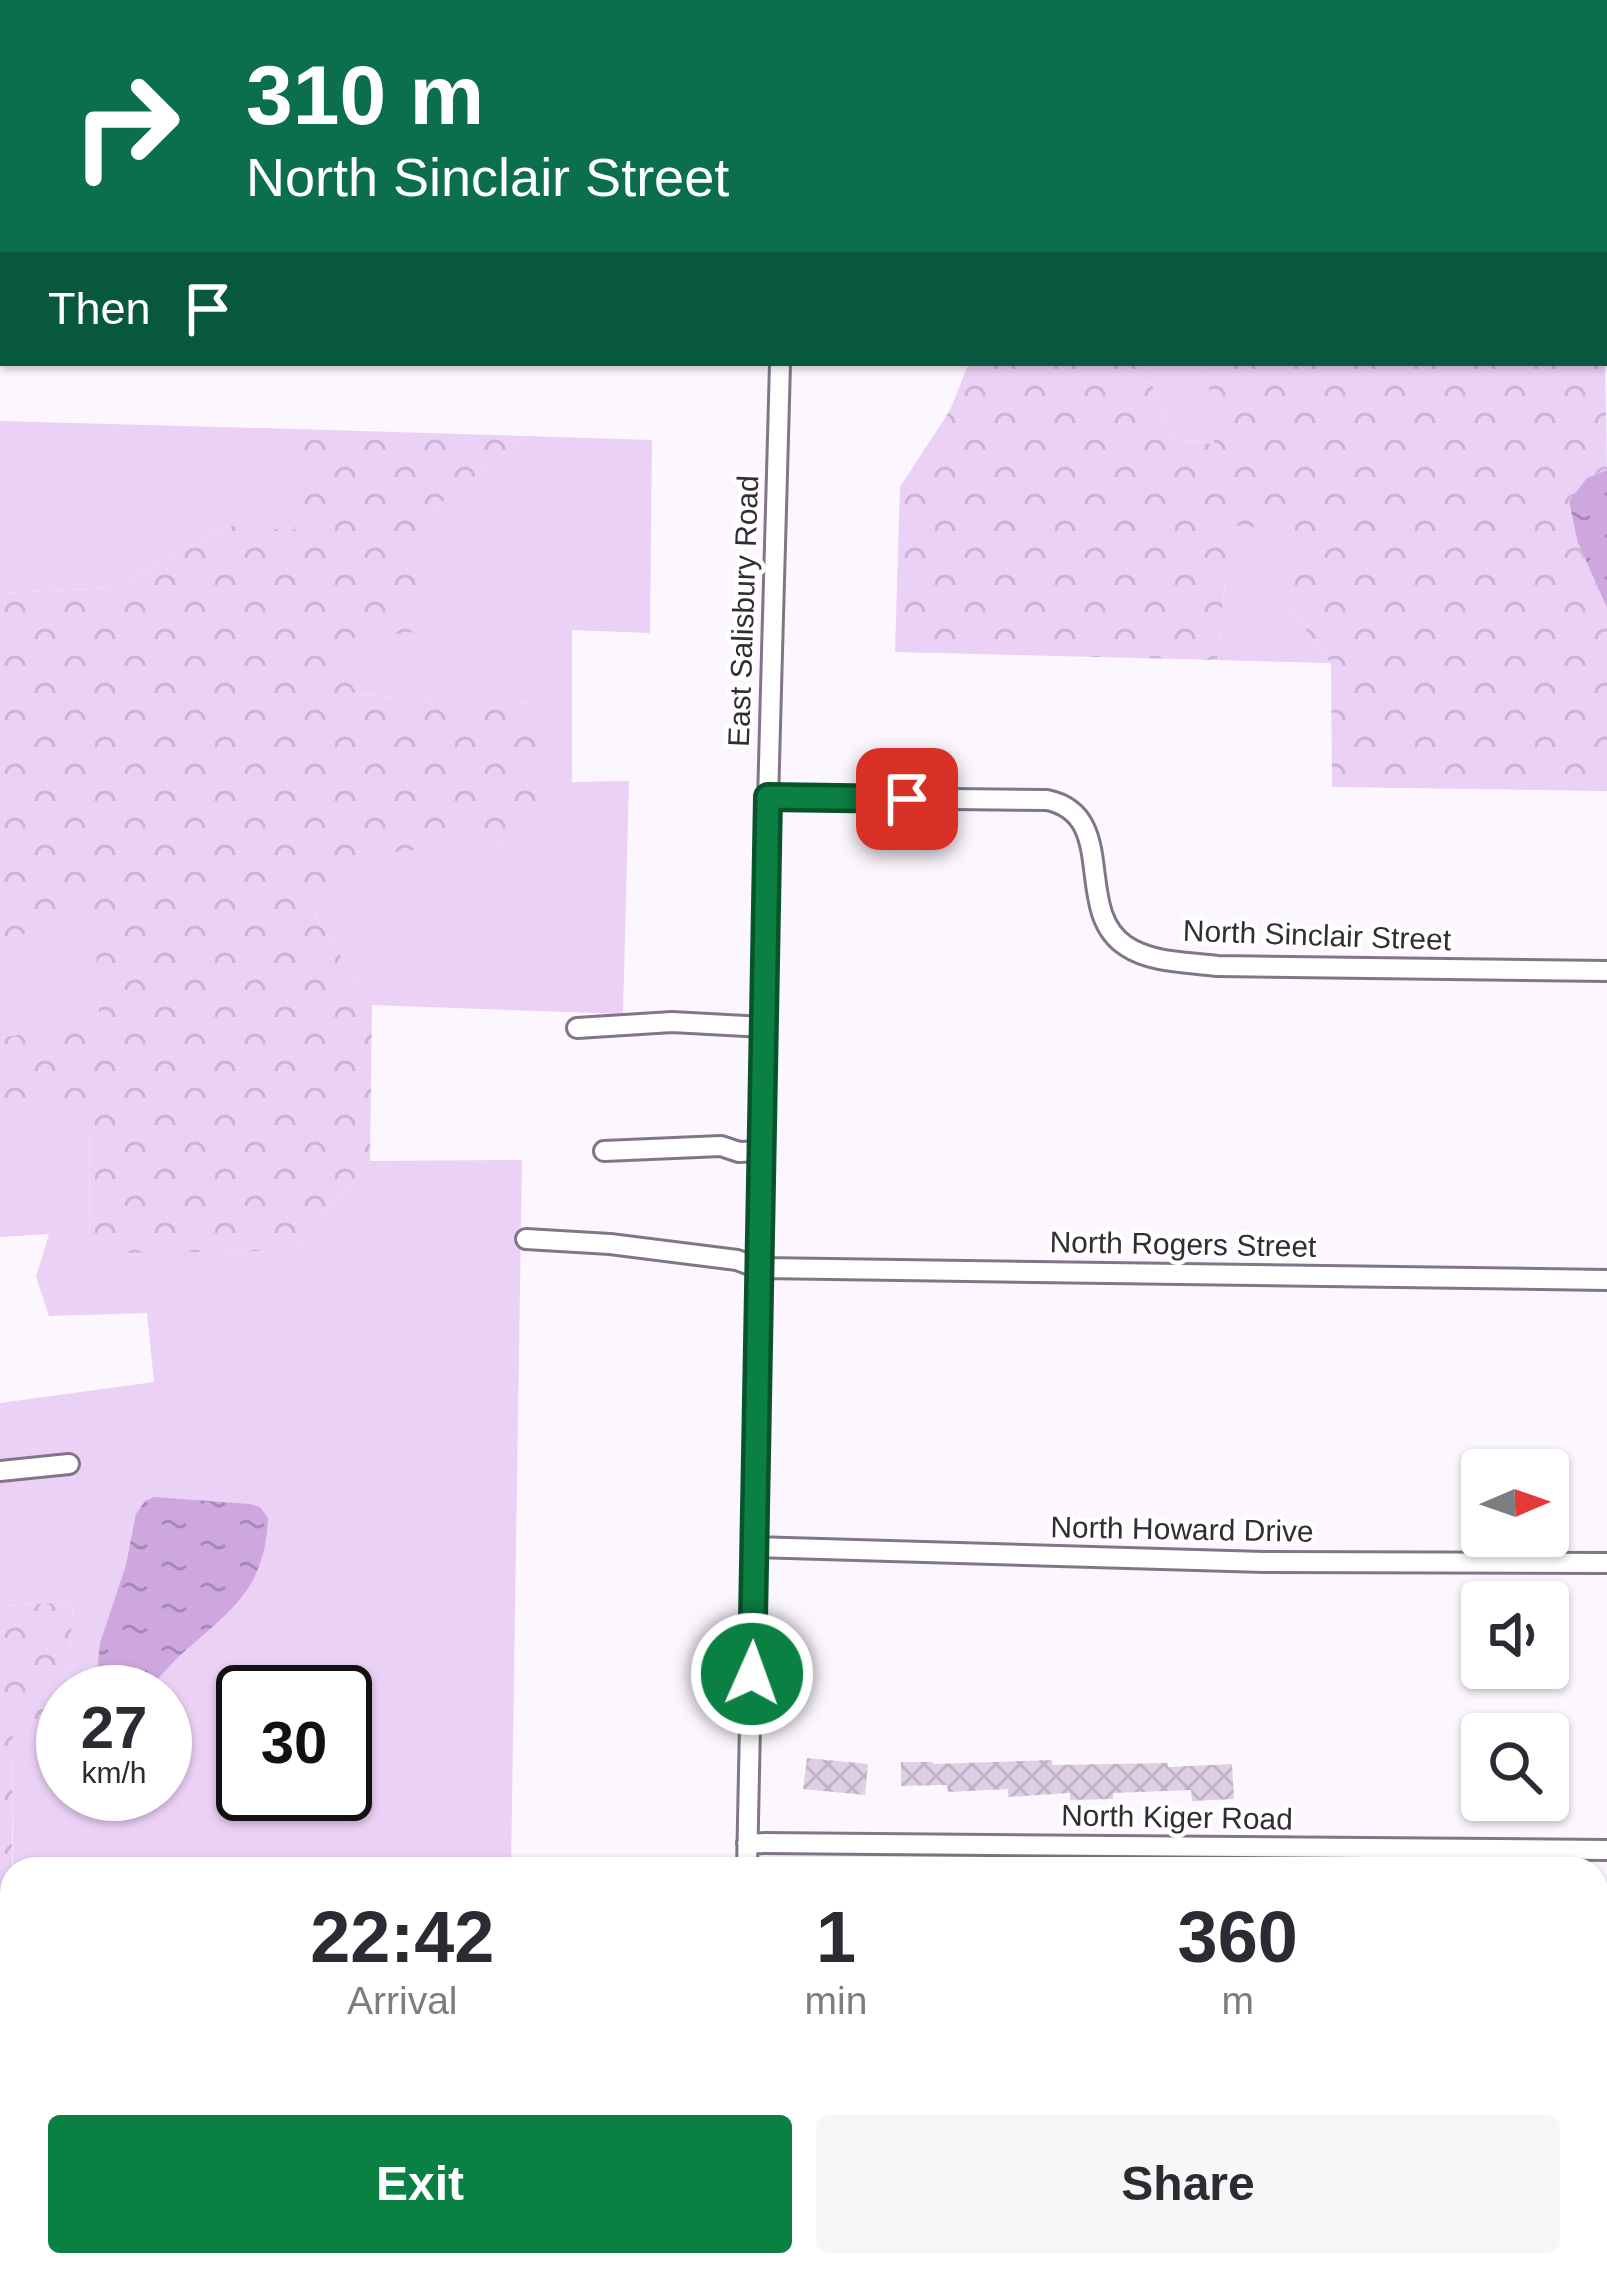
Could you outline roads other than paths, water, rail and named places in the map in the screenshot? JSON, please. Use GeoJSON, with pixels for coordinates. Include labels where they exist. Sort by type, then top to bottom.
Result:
{"type":"FeatureCollection","features":[{"type":"Feature","properties":{"kind":"street","name":"East Salisbury Road"},"geometry":{"type":"LineString","coordinates":[[746,1857],[780,366]]}},
{"type":"Feature","properties":{"kind":"street","name":"North Sinclair Street"},"geometry":{"type":"LineString","coordinates":[[768,797],[1062,803],[1074,811],[1087,831],[1106,926],[1124,946],[1155,958],[1217,966],[1607,971]]}},
{"type":"Feature","properties":{"kind":"street"},"geometry":{"type":"LineString","coordinates":[[577,1028],[672,1022],[764,1027]]}},
{"type":"Feature","properties":{"kind":"street"},"geometry":{"type":"LineString","coordinates":[[604,1151],[721,1146],[739,1152],[761,1151]]}},
{"type":"Feature","properties":{"kind":"street","name":"North Rogers Street"},"geometry":{"type":"LineString","coordinates":[[526,1239],[610,1244],[736,1260],[758,1268],[1607,1280]]}},
{"type":"Feature","properties":{"kind":"street"},"geometry":{"type":"LineString","coordinates":[[0,1471],[69,1464]]}},
{"type":"Feature","properties":{"kind":"street","name":"North Howard Drive"},"geometry":{"type":"LineString","coordinates":[[755,1547],[1264,1562],[1607,1563]]}},
{"type":"Feature","properties":{"kind":"street","name":"North Kiger Road"},"geometry":{"type":"LineString","coordinates":[[747,1843],[1607,1850]]}},
{"type":"Feature","properties":{"kind":"water"},"geometry":{"type":"Polygon","coordinates":[[[1607,470],[1607,608],[1578,543],[1569,501],[1587,478],[1607,470]]]}},
{"type":"Feature","properties":{"kind":"water"},"geometry":{"type":"Polygon","coordinates":[[[154,1497],[260,1507],[268,1518],[261,1562],[232,1608],[170,1665],[98,1665],[100,1643],[126,1565],[136,1514],[154,1497]]]}}]}
